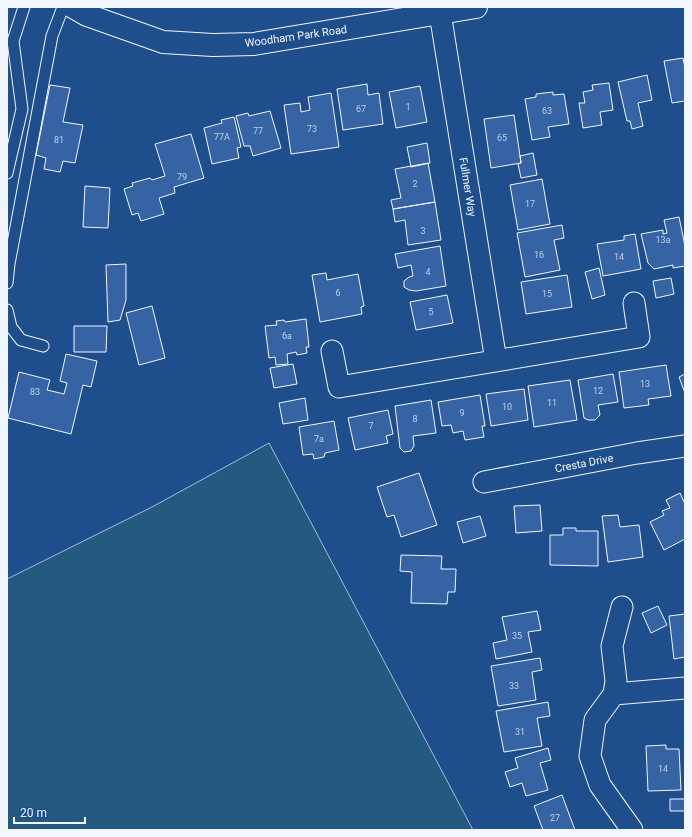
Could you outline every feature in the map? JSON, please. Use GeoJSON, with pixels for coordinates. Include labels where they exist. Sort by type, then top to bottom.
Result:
{"type":"FeatureCollection","features":[{"type":"Feature","properties":{"kind":"street","name":"Woodham Park Road"},"geometry":{"type":"LineString","coordinates":[[73,7],[87,15],[163,42],[213,45],[254,44],[476,7]]}},
{"type":"Feature","properties":{"kind":"street","name":"Fullmer Way"},"geometry":{"type":"LineString","coordinates":[[440,13],[496,361]]}},
{"type":"Feature","properties":{"kind":"street"},"geometry":{"type":"LineString","coordinates":[[332,351],[339,388],[639,338],[634,303]]}},
{"type":"Feature","properties":{"kind":"street","name":"Cresta Drive"},"geometry":{"type":"LineString","coordinates":[[484,482],[637,453],[685,446]]}},
{"type":"Feature","properties":{"kind":"street"},"geometry":{"type":"LineString","coordinates":[[622,607],[612,646],[616,681],[614,694],[595,720],[590,756],[600,785],[632,830]]}},
{"type":"Feature","properties":{"kind":"street"},"geometry":{"type":"LineString","coordinates":[[614,694],[685,688]]}},
{"type":"Feature","properties":{"kind":"lane"},"geometry":{"type":"LineString","coordinates":[[7,173],[22,109],[13,41],[24,7]]}},
{"type":"Feature","properties":{"kind":"lane"},"geometry":{"type":"LineString","coordinates":[[7,283],[9,264],[52,36],[63,7]]}},
{"type":"Feature","properties":{"kind":"lane"},"geometry":{"type":"LineString","coordinates":[[7,310],[11,327],[21,340],[43,346]]}},
{"type":"Feature","properties":{"kind":"shaded area"},"geometry":{"type":"Polygon","coordinates":[[[269,443],[473,830],[7,830],[7,579],[152,507],[269,443]]]}},
{"type":"Feature","properties":{"kind":"building"},"geometry":{"type":"Polygon","coordinates":[[[683,58],[685,68],[685,101],[672,103],[664,61],[683,58]]]}},
{"type":"Feature","properties":{"kind":"building"},"geometry":{"type":"Polygon","coordinates":[[[647,75],[652,100],[638,103],[643,126],[632,129],[630,121],[627,121],[618,82],[647,75]]]}},
{"type":"Feature","properties":{"kind":"building"},"geometry":{"type":"Polygon","coordinates":[[[609,83],[613,110],[600,112],[602,125],[583,128],[579,103],[585,103],[583,92],[593,90],[592,85],[609,83]]]}},
{"type":"Feature","properties":{"kind":"building"},"geometry":{"type":"Polygon","coordinates":[[[367,84],[368,95],[379,93],[383,124],[343,130],[337,89],[367,84]]]}},
{"type":"Feature","properties":{"kind":"building"},"geometry":{"type":"Polygon","coordinates":[[[50,85],[70,88],[63,122],[83,125],[75,163],[63,161],[60,172],[44,169],[46,158],[36,155],[50,85]]]}},
{"type":"Feature","properties":{"kind":"building"},"geometry":{"type":"Polygon","coordinates":[[[420,86],[427,122],[396,128],[389,92],[420,86]]]}},
{"type":"Feature","properties":{"kind":"building"},"geometry":{"type":"Polygon","coordinates":[[[553,92],[553,95],[564,94],[569,124],[548,127],[550,137],[532,140],[525,99],[536,97],[536,94],[553,92]]]}},
{"type":"Feature","properties":{"kind":"building"},"geometry":{"type":"Polygon","coordinates":[[[331,93],[339,147],[291,154],[284,105],[300,103],[301,112],[310,110],[308,97],[331,93]]]}},
{"type":"Feature","properties":{"kind":"building"},"geometry":{"type":"Polygon","coordinates":[[[270,111],[281,148],[253,156],[250,146],[244,146],[236,116],[248,113],[249,116],[270,111]]]}},
{"type":"Feature","properties":{"kind":"building"},"geometry":{"type":"Polygon","coordinates":[[[514,115],[521,163],[491,168],[484,119],[514,115]]]}},
{"type":"Feature","properties":{"kind":"building"},"geometry":{"type":"Polygon","coordinates":[[[234,117],[241,147],[237,148],[239,158],[212,164],[204,128],[222,123],[221,120],[234,117]]]}},
{"type":"Feature","properties":{"kind":"building"},"geometry":{"type":"Polygon","coordinates":[[[191,134],[204,178],[174,187],[175,193],[159,198],[164,214],[141,221],[138,213],[132,215],[124,189],[133,186],[132,183],[150,178],[152,180],[165,176],[155,144],[191,134]]]}},
{"type":"Feature","properties":{"kind":"building"},"geometry":{"type":"Polygon","coordinates":[[[427,143],[430,163],[411,167],[407,147],[427,143]]]}},
{"type":"Feature","properties":{"kind":"building"},"geometry":{"type":"Polygon","coordinates":[[[533,153],[537,175],[521,178],[518,164],[521,163],[520,156],[533,153]]]}},
{"type":"Feature","properties":{"kind":"building"},"geometry":{"type":"Polygon","coordinates":[[[428,163],[435,202],[393,209],[391,200],[401,198],[395,169],[428,163]]]}},
{"type":"Feature","properties":{"kind":"building"},"geometry":{"type":"Polygon","coordinates":[[[542,179],[550,224],[518,230],[510,185],[542,179]]]}},
{"type":"Feature","properties":{"kind":"building"},"geometry":{"type":"Polygon","coordinates":[[[85,186],[110,188],[108,228],[83,227],[85,186]]]}},
{"type":"Feature","properties":{"kind":"building"},"geometry":{"type":"Polygon","coordinates":[[[435,202],[441,240],[408,245],[405,220],[395,222],[393,209],[435,202]]]}},
{"type":"Feature","properties":{"kind":"building"},"geometry":{"type":"Polygon","coordinates":[[[679,217],[685,246],[685,266],[673,268],[673,265],[654,269],[648,263],[641,234],[663,230],[663,234],[667,233],[664,220],[679,217]]]}},
{"type":"Feature","properties":{"kind":"building"},"geometry":{"type":"Polygon","coordinates":[[[562,225],[564,238],[554,240],[560,270],[525,277],[517,233],[562,225]]]}},
{"type":"Feature","properties":{"kind":"building"},"geometry":{"type":"Polygon","coordinates":[[[635,234],[641,269],[603,276],[597,244],[624,240],[624,236],[635,234]]]}},
{"type":"Feature","properties":{"kind":"building"},"geometry":{"type":"Polygon","coordinates":[[[440,246],[446,286],[416,291],[409,290],[404,287],[404,281],[413,276],[411,265],[398,268],[395,254],[440,246]]]}},
{"type":"Feature","properties":{"kind":"building"},"geometry":{"type":"Polygon","coordinates":[[[126,264],[126,300],[120,320],[108,322],[106,265],[126,264]]]}},
{"type":"Feature","properties":{"kind":"building"},"geometry":{"type":"Polygon","coordinates":[[[599,268],[605,295],[592,299],[585,272],[599,268]]]}},
{"type":"Feature","properties":{"kind":"building"},"geometry":{"type":"Polygon","coordinates":[[[326,273],[327,280],[358,274],[364,306],[361,307],[362,314],[320,322],[312,275],[326,273]]]}},
{"type":"Feature","properties":{"kind":"building"},"geometry":{"type":"Polygon","coordinates":[[[567,275],[572,307],[526,314],[521,282],[567,275]]]}},
{"type":"Feature","properties":{"kind":"building"},"geometry":{"type":"Polygon","coordinates":[[[671,278],[674,294],[656,298],[653,281],[671,278]]]}},
{"type":"Feature","properties":{"kind":"building"},"geometry":{"type":"Polygon","coordinates":[[[447,295],[453,323],[416,330],[410,302],[447,295]]]}},
{"type":"Feature","properties":{"kind":"building"},"geometry":{"type":"Polygon","coordinates":[[[152,306],[165,358],[139,365],[126,313],[152,306]]]}},
{"type":"Feature","properties":{"kind":"building"},"geometry":{"type":"Polygon","coordinates":[[[306,319],[309,347],[306,347],[307,353],[297,355],[296,352],[287,354],[288,364],[276,365],[275,357],[269,358],[265,326],[277,325],[276,321],[284,320],[285,322],[306,319]]]}},
{"type":"Feature","properties":{"kind":"building"},"geometry":{"type":"Polygon","coordinates":[[[74,326],[107,326],[106,352],[74,352],[74,326]]]}},
{"type":"Feature","properties":{"kind":"building"},"geometry":{"type":"Polygon","coordinates":[[[66,354],[97,361],[91,387],[83,385],[71,434],[8,418],[19,372],[50,380],[47,390],[64,394],[67,383],[60,381],[66,354]]]}},
{"type":"Feature","properties":{"kind":"building"},"geometry":{"type":"Polygon","coordinates":[[[293,364],[297,384],[274,388],[270,368],[293,364]]]}},
{"type":"Feature","properties":{"kind":"building"},"geometry":{"type":"Polygon","coordinates":[[[666,365],[671,396],[648,399],[649,405],[624,408],[619,372],[666,365]]]}},
{"type":"Feature","properties":{"kind":"building"},"geometry":{"type":"Polygon","coordinates":[[[613,374],[618,402],[598,405],[600,415],[595,420],[588,420],[584,418],[578,380],[613,374]]]}},
{"type":"Feature","properties":{"kind":"building"},"geometry":{"type":"Polygon","coordinates":[[[685,374],[685,393],[679,377],[685,374]]]}},
{"type":"Feature","properties":{"kind":"building"},"geometry":{"type":"Polygon","coordinates":[[[570,380],[577,420],[534,427],[528,386],[570,380]]]}},
{"type":"Feature","properties":{"kind":"building"},"geometry":{"type":"Polygon","coordinates":[[[524,389],[528,420],[491,426],[486,394],[524,389]]]}},
{"type":"Feature","properties":{"kind":"building"},"geometry":{"type":"Polygon","coordinates":[[[480,395],[485,426],[482,426],[484,437],[465,440],[463,431],[453,433],[451,425],[442,426],[438,402],[480,395]]]}},
{"type":"Feature","properties":{"kind":"building"},"geometry":{"type":"Polygon","coordinates":[[[305,398],[308,420],[283,424],[279,403],[305,398]]]}},
{"type":"Feature","properties":{"kind":"building"},"geometry":{"type":"Polygon","coordinates":[[[431,400],[436,433],[413,436],[414,446],[411,451],[404,452],[400,448],[395,406],[431,400]]]}},
{"type":"Feature","properties":{"kind":"building"},"geometry":{"type":"Polygon","coordinates":[[[388,410],[393,434],[386,436],[388,443],[355,450],[348,418],[388,410]]]}},
{"type":"Feature","properties":{"kind":"building"},"geometry":{"type":"Polygon","coordinates":[[[334,421],[339,450],[325,453],[324,457],[314,459],[313,454],[303,455],[299,427],[334,421]]]}},
{"type":"Feature","properties":{"kind":"building"},"geometry":{"type":"Polygon","coordinates":[[[419,473],[437,525],[401,537],[394,515],[387,517],[377,487],[419,473]]]}},
{"type":"Feature","properties":{"kind":"building"},"geometry":{"type":"Polygon","coordinates":[[[680,493],[685,504],[685,539],[664,550],[650,522],[664,515],[662,511],[670,508],[666,500],[680,493]]]}},
{"type":"Feature","properties":{"kind":"building"},"geometry":{"type":"Polygon","coordinates":[[[540,505],[542,531],[516,533],[514,506],[540,505]]]}},
{"type":"Feature","properties":{"kind":"building"},"geometry":{"type":"Polygon","coordinates":[[[618,515],[620,527],[639,525],[643,557],[608,562],[602,516],[618,515]]]}},
{"type":"Feature","properties":{"kind":"building"},"geometry":{"type":"Polygon","coordinates":[[[480,516],[486,536],[463,543],[457,522],[480,516]]]}},
{"type":"Feature","properties":{"kind":"building"},"geometry":{"type":"Polygon","coordinates":[[[563,528],[576,528],[576,531],[598,531],[598,566],[550,565],[550,535],[563,535],[563,528]]]}},
{"type":"Feature","properties":{"kind":"building"},"geometry":{"type":"Polygon","coordinates":[[[401,555],[442,556],[441,569],[456,569],[455,592],[448,592],[447,604],[411,603],[412,572],[400,571],[401,555]]]}},
{"type":"Feature","properties":{"kind":"building"},"geometry":{"type":"Polygon","coordinates":[[[658,606],[667,625],[651,633],[642,613],[658,606]]]}},
{"type":"Feature","properties":{"kind":"building"},"geometry":{"type":"Polygon","coordinates":[[[537,611],[541,630],[528,632],[532,652],[496,659],[493,643],[507,640],[502,617],[537,611]]]}},
{"type":"Feature","properties":{"kind":"building"},"geometry":{"type":"Polygon","coordinates":[[[685,614],[685,657],[674,659],[669,616],[685,614]]]}},
{"type":"Feature","properties":{"kind":"building"},"geometry":{"type":"Polygon","coordinates":[[[540,658],[542,670],[532,672],[536,700],[498,706],[491,666],[540,658]]]}},
{"type":"Feature","properties":{"kind":"building"},"geometry":{"type":"Polygon","coordinates":[[[548,702],[550,716],[537,718],[542,746],[504,752],[496,711],[548,702]]]}},
{"type":"Feature","properties":{"kind":"building"},"geometry":{"type":"Polygon","coordinates":[[[666,745],[666,749],[679,749],[681,790],[648,791],[646,746],[666,745]]]}},
{"type":"Feature","properties":{"kind":"building"},"geometry":{"type":"Polygon","coordinates":[[[548,748],[551,760],[540,763],[548,790],[526,796],[522,783],[510,787],[505,772],[518,768],[515,758],[548,748]]]}},
{"type":"Feature","properties":{"kind":"building"},"geometry":{"type":"Polygon","coordinates":[[[562,795],[575,830],[543,830],[534,806],[562,795]]]}},
{"type":"Feature","properties":{"kind":"building"},"geometry":{"type":"Polygon","coordinates":[[[670,799],[685,799],[685,811],[670,811],[670,799]]]}}]}
